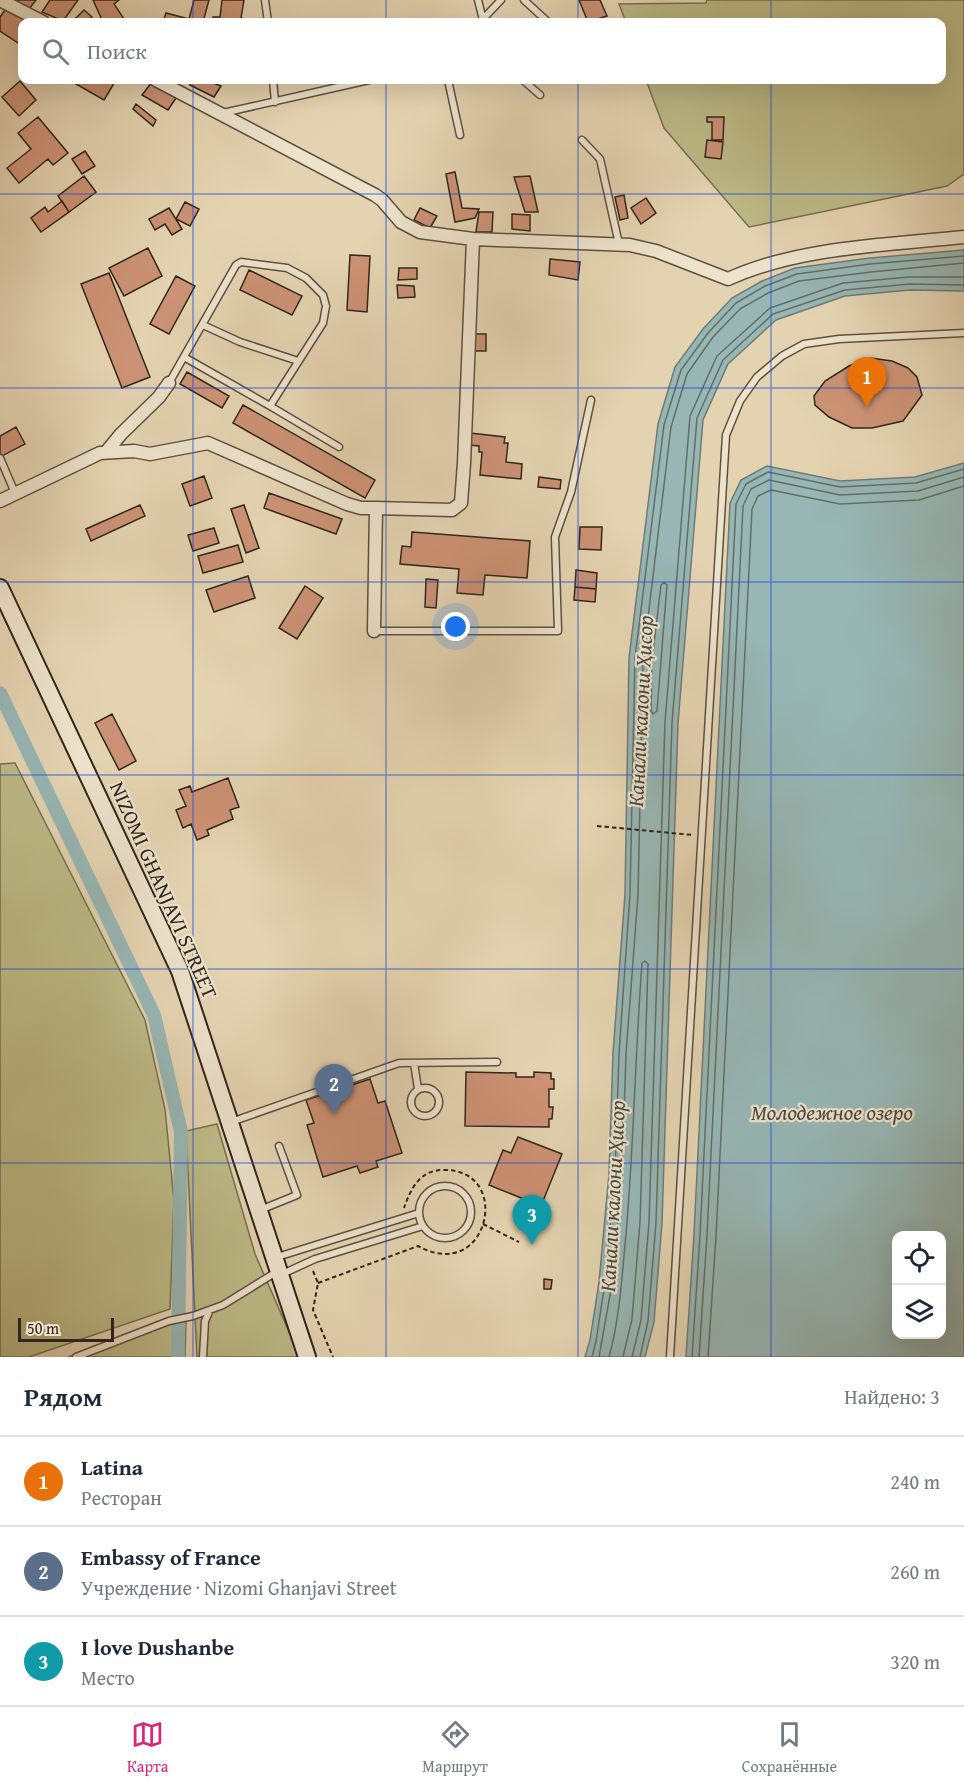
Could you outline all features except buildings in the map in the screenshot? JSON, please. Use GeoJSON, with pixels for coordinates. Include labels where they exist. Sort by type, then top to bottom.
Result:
{"type":"FeatureCollection","features":[{"type":"Feature","properties":{"kind":"street"},"geometry":{"type":"LineString","coordinates":[[0,0],[35,18]]}},
{"type":"Feature","properties":{"kind":"street"},"geometry":{"type":"LineString","coordinates":[[164,84],[375,195],[408,226],[420,232],[473,239],[619,244],[644,247],[728,279],[747,271],[788,260],[847,249],[964,237]]}},
{"type":"Feature","properties":{"kind":"street"},"geometry":{"type":"LineString","coordinates":[[0,501],[91,456],[107,451],[150,454],[208,442],[347,504],[361,508],[453,510],[461,503],[464,463],[473,239]]}},
{"type":"Feature","properties":{"kind":"street"},"geometry":{"type":"LineString","coordinates":[[107,451],[169,384]]}},
{"type":"Feature","properties":{"kind":"street"},"geometry":{"type":"LineString","coordinates":[[374,631],[376,508]]}},
{"type":"Feature","properties":{"kind":"street","name":"NIZOMI GHANJAVI STREET"},"geometry":{"type":"LineString","coordinates":[[0,588],[180,971],[307,1357]]}},
{"type":"Feature","properties":{"kind":"lane"},"geometry":{"type":"LineString","coordinates":[[266,0],[268,18]]}},
{"type":"Feature","properties":{"kind":"lane"},"geometry":{"type":"LineString","coordinates":[[478,0],[481,18]]}},
{"type":"Feature","properties":{"kind":"lane"},"geometry":{"type":"LineString","coordinates":[[485,18],[501,0]]}},
{"type":"Feature","properties":{"kind":"lane"},"geometry":{"type":"LineString","coordinates":[[524,0],[544,18]]}},
{"type":"Feature","properties":{"kind":"lane"},"geometry":{"type":"LineString","coordinates":[[273,84],[275,102]]}},
{"type":"Feature","properties":{"kind":"lane"},"geometry":{"type":"LineString","coordinates":[[222,113],[349,84]]}},
{"type":"Feature","properties":{"kind":"lane"},"geometry":{"type":"LineString","coordinates":[[449,84],[460,135]]}},
{"type":"Feature","properties":{"kind":"lane"},"geometry":{"type":"LineString","coordinates":[[528,84],[540,95]]}},
{"type":"Feature","properties":{"kind":"lane"},"geometry":{"type":"LineString","coordinates":[[582,140],[600,159],[619,244]]}},
{"type":"Feature","properties":{"kind":"lane"},"geometry":{"type":"LineString","coordinates":[[169,384],[236,266],[241,262],[287,268],[306,278],[323,295],[326,306],[323,323],[270,406]]}},
{"type":"Feature","properties":{"kind":"lane"},"geometry":{"type":"LineString","coordinates":[[202,325],[240,342],[298,361]]}},
{"type":"Feature","properties":{"kind":"lane"},"geometry":{"type":"LineString","coordinates":[[670,1357],[726,435],[741,402],[757,376],[782,356],[804,344],[839,339],[964,333]]}},
{"type":"Feature","properties":{"kind":"lane"},"geometry":{"type":"LineString","coordinates":[[184,357],[339,447]]}},
{"type":"Feature","properties":{"kind":"lane"},"geometry":{"type":"LineString","coordinates":[[374,631],[558,631],[555,537],[572,485],[591,400]]}},
{"type":"Feature","properties":{"kind":"lane"},"geometry":{"type":"LineString","coordinates":[[0,458],[15,493]]}},
{"type":"Feature","properties":{"kind":"lane"},"geometry":{"type":"LineString","coordinates":[[231,1122],[399,1063],[497,1062]]}},
{"type":"Feature","properties":{"kind":"lane"},"geometry":{"type":"LineString","coordinates":[[414,1063],[418,1089],[411,1097],[411,1107],[423,1116],[432,1114],[438,1106],[438,1096],[426,1087],[418,1089]]}},
{"type":"Feature","properties":{"kind":"lane"},"geometry":{"type":"LineString","coordinates":[[259,1211],[297,1196],[279,1146]]}},
{"type":"Feature","properties":{"kind":"lane"},"geometry":{"type":"LineString","coordinates":[[442,1186],[459,1191],[469,1204],[469,1220],[466,1227],[452,1237],[436,1236],[423,1226],[419,1213],[422,1201],[427,1194],[442,1186]]}},
{"type":"Feature","properties":{"kind":"lane"},"geometry":{"type":"LineString","coordinates":[[76,1357],[169,1321],[193,1316],[223,1305],[277,1268],[419,1213]]}},
{"type":"Feature","properties":{"kind":"lane"},"geometry":{"type":"LineString","coordinates":[[277,1268],[315,1259],[423,1226]]}},
{"type":"Feature","properties":{"kind":"lane"},"geometry":{"type":"LineString","coordinates":[[203,1357],[205,1321],[210,1310]]}},
{"type":"Feature","properties":{"kind":"path"},"geometry":{"type":"LineString","coordinates":[[597,826],[701,836]]}},
{"type":"Feature","properties":{"kind":"path"},"geometry":{"type":"LineString","coordinates":[[483,1224],[519,1242]]}},
{"type":"Feature","properties":{"kind":"path"},"geometry":{"type":"LineString","coordinates":[[318,1283],[313,1310],[333,1357]]}},
{"type":"Feature","properties":{"kind":"shaded area"},"geometry":{"type":"Polygon","coordinates":[[[707,0],[964,0],[964,174],[947,186],[749,227],[664,128],[648,84],[946,84],[946,18],[624,18],[619,4],[706,3],[707,0]]]}},
{"type":"Feature","properties":{"kind":"shaded area"},"geometry":{"type":"Polygon","coordinates":[[[15,763],[145,1020],[165,1109],[174,1200],[170,1309],[29,1357],[0,1357],[0,764],[15,763]]]}},
{"type":"Feature","properties":{"kind":"shaded area"},"geometry":{"type":"Polygon","coordinates":[[[217,1124],[255,1254],[300,1357],[197,1357],[186,1131],[217,1124]]]}},
{"type":"Feature","properties":{"kind":"shaded area"},"geometry":{"type":"Polygon","coordinates":[[[186,1320],[185,1357],[68,1357],[177,1322],[186,1320]]]}},
{"type":"Feature","properties":{"kind":"water","name":"Канали калони Ҳисор"},"geometry":{"type":"Polygon","coordinates":[[[964,250],[964,291],[910,290],[845,296],[776,320],[728,364],[703,420],[678,723],[662,1223],[654,1322],[645,1357],[585,1357],[599,1282],[609,1174],[613,1053],[625,894],[629,658],[658,424],[675,367],[703,329],[732,298],[762,281],[795,268],[870,258],[964,250]]]}},
{"type":"Feature","properties":{"kind":"water","name":"Молодежное озеро"},"geometry":{"type":"Polygon","coordinates":[[[964,463],[964,1357],[686,1357],[730,503],[741,480],[767,466],[840,481],[915,477],[964,463]]]}},
{"type":"Feature","properties":{"kind":"waterway"},"geometry":{"type":"LineString","coordinates":[[0,693],[154,1015],[181,1132],[178,1357]]}},
{"type":"Feature","properties":{"kind":"place","name":"Latina"},"geometry":{"type":"Point","coordinates":[867,407]}},
{"type":"Feature","properties":{"kind":"place","name":"Embassy of France"},"geometry":{"type":"Point","coordinates":[334,1114]}},
{"type":"Feature","properties":{"kind":"place","name":"I love Dushanbe"},"geometry":{"type":"Point","coordinates":[532,1245]}}]}
